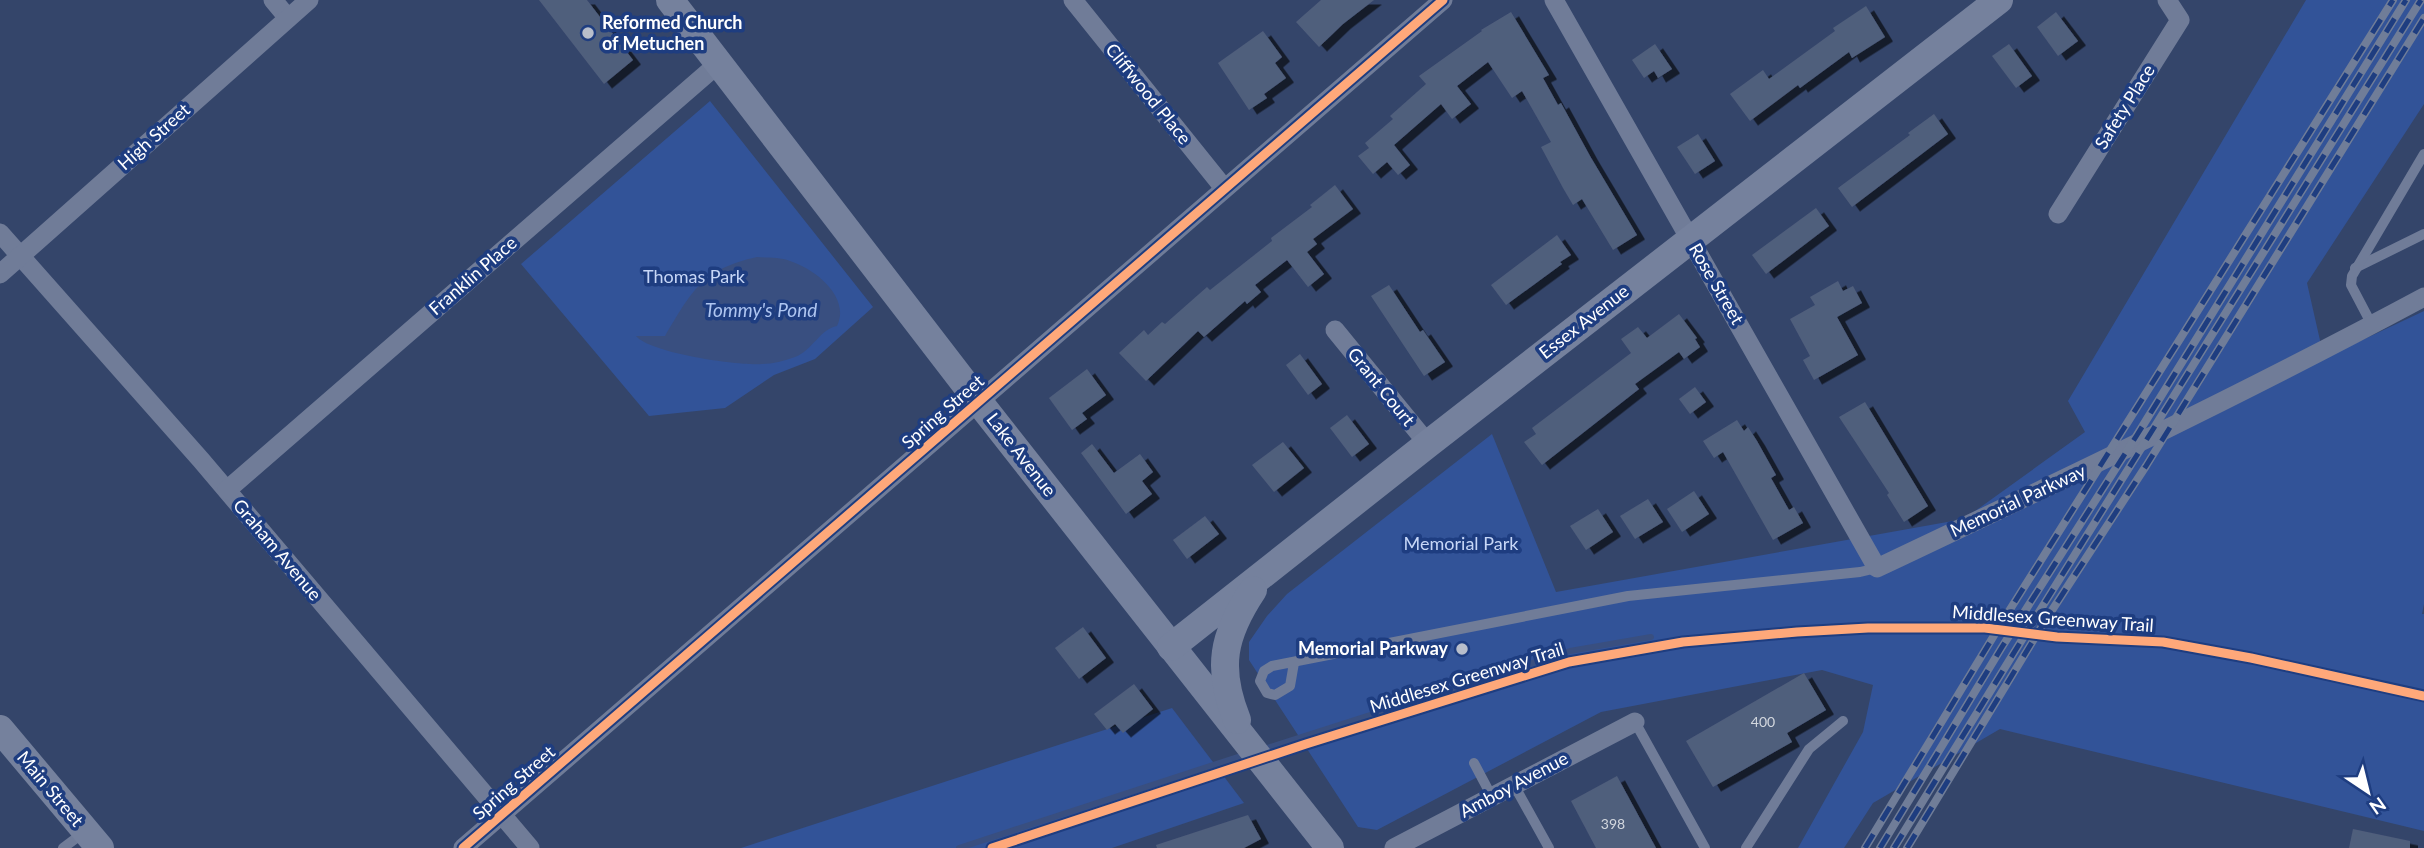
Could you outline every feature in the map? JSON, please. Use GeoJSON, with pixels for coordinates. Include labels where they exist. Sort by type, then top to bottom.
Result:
{"type":"FeatureCollection","features":[{"type":"Feature","properties":{"kind":"street"},"geometry":{"type":"LineString","coordinates":[[273,0],[288,18]]}},
{"type":"Feature","properties":{"kind":"street","name":"High Street"},"geometry":{"type":"LineString","coordinates":[[0,274],[309,0]]}},
{"type":"Feature","properties":{"kind":"street","name":"Lake Avenue"},"geometry":{"type":"LineString","coordinates":[[670,0],[979,402],[1330,848]]}},
{"type":"Feature","properties":{"kind":"street","name":"Cliffwood Place"},"geometry":{"type":"LineString","coordinates":[[1073,0],[1224,188]]}},
{"type":"Feature","properties":{"kind":"street","name":"Spring Street"},"geometry":{"type":"LineString","coordinates":[[463,848],[1443,0]]}},
{"type":"Feature","properties":{"kind":"street","name":"Rose Street"},"geometry":{"type":"LineString","coordinates":[[1554,0],[1877,568]]}},
{"type":"Feature","properties":{"kind":"street","name":"Essex Avenue"},"geometry":{"type":"LineString","coordinates":[[1171,647],[1999,0]]}},
{"type":"Feature","properties":{"kind":"street","name":"Safety Place"},"geometry":{"type":"LineString","coordinates":[[2058,214],[2180,20],[2167,0]]}},
{"type":"Feature","properties":{"kind":"street","name":"Franklin Place"},"geometry":{"type":"LineString","coordinates":[[227,490],[719,63]]}},
{"type":"Feature","properties":{"kind":"street","name":"Graham Avenue"},"geometry":{"type":"LineString","coordinates":[[0,233],[227,490],[530,848]]}},
{"type":"Feature","properties":{"kind":"street","name":"Memorial Parkway"},"geometry":{"type":"LineString","coordinates":[[1877,568],[2120,453],[2424,297]]}},
{"type":"Feature","properties":{"kind":"street","name":"Grant Court"},"geometry":{"type":"LineString","coordinates":[[1335,330],[1428,444]]}},
{"type":"Feature","properties":{"kind":"street"},"geometry":{"type":"LineString","coordinates":[[1243,736],[1233,711],[1226,680],[1225,653],[1229,632],[1238,612],[1262,575]]}},
{"type":"Feature","properties":{"kind":"street","name":"Amboy Avenue"},"geometry":{"type":"LineString","coordinates":[[1394,848],[1635,722]]}},
{"type":"Feature","properties":{"kind":"street","name":"Main Street"},"geometry":{"type":"LineString","coordinates":[[0,729],[93,840]]}},
{"type":"Feature","properties":{"kind":"lane"},"geometry":{"type":"LineString","coordinates":[[2372,325],[2351,285],[2355,268],[2424,154]]}},
{"type":"Feature","properties":{"kind":"lane"},"geometry":{"type":"LineString","coordinates":[[2355,268],[2424,234]]}},
{"type":"Feature","properties":{"kind":"lane","name":"Memorial Parkway"},"geometry":{"type":"LineString","coordinates":[[1294,663],[1628,596],[1877,568]]}},
{"type":"Feature","properties":{"kind":"lane"},"geometry":{"type":"LineString","coordinates":[[1746,848],[1809,749],[1843,721]]}},
{"type":"Feature","properties":{"kind":"lane"},"geometry":{"type":"LineString","coordinates":[[1635,722],[1705,848]]}},
{"type":"Feature","properties":{"kind":"lane"},"geometry":{"type":"LineString","coordinates":[[1474,763],[1492,796]]}},
{"type":"Feature","properties":{"kind":"lane"},"geometry":{"type":"LineString","coordinates":[[1514,785],[1549,848]]}},
{"type":"Feature","properties":{"kind":"lane"},"geometry":{"type":"LineString","coordinates":[[63,848],[93,840]]}},
{"type":"Feature","properties":{"kind":"green space","name":"Memorial Park"},"geometry":{"type":"Polygon","coordinates":[[[2306,0],[2424,0],[2424,104],[2307,283],[2324,358],[2424,311],[2424,831],[2000,729],[1873,803],[1844,848],[1798,848],[1863,732],[1873,685],[1822,670],[1601,712],[1377,830],[1358,827],[1249,660],[1249,642],[1287,594],[1492,434],[1556,592],[1964,519],[2085,432],[2068,401],[2306,0]]]}},
{"type":"Feature","properties":{"kind":"green space","name":"Thomas Park"},"geometry":{"type":"Polygon","coordinates":[[[710,101],[873,307],[815,359],[774,375],[725,408],[649,416],[521,264],[710,101]]]}},
{"type":"Feature","properties":{"kind":"green space"},"geometry":{"type":"Polygon","coordinates":[[[1172,708],[1244,803],[1112,848],[741,848],[1172,708]]]}},
{"type":"Feature","properties":{"kind":"water","name":"Tommy's Pond"},"geometry":{"type":"Polygon","coordinates":[[[757,257],[786,260],[820,277],[835,295],[839,305],[837,326],[826,331],[801,354],[766,364],[734,363],[676,353],[658,348],[636,336],[665,336],[700,284],[723,268],[757,257]]]}},
{"type":"Feature","properties":{"kind":"building","name":"Reformed Church of Metuchen"},"geometry":{"type":"Polygon","coordinates":[[[539,0],[587,0],[633,60],[604,84],[539,0]]]}},
{"type":"Feature","properties":{"kind":"building"},"geometry":{"type":"Polygon","coordinates":[[[1321,0],[1374,0],[1319,47],[1296,22],[1321,0]]]}},
{"type":"Feature","properties":{"kind":"building"},"geometry":{"type":"Polygon","coordinates":[[[1866,6],[1885,37],[1852,58],[1849,52],[1750,121],[1730,94],[1763,70],[1769,79],[1835,31],[1833,28],[1866,6]]]}},
{"type":"Feature","properties":{"kind":"building"},"geometry":{"type":"Polygon","coordinates":[[[1511,12],[1549,75],[1543,78],[1558,105],[1561,103],[1637,235],[1613,250],[1582,199],[1573,205],[1563,188],[1541,147],[1551,142],[1522,91],[1512,98],[1488,62],[1457,86],[1471,104],[1452,119],[1441,104],[1394,145],[1410,165],[1398,175],[1387,162],[1373,174],[1358,156],[1369,148],[1365,143],[1393,119],[1390,116],[1426,84],[1419,76],[1481,30],[1511,12]]]}},
{"type":"Feature","properties":{"kind":"building"},"geometry":{"type":"Polygon","coordinates":[[[2056,12],[2078,41],[2058,56],[2037,27],[2056,12]]]}},
{"type":"Feature","properties":{"kind":"building"},"geometry":{"type":"Polygon","coordinates":[[[1263,31],[1282,57],[1275,63],[1286,78],[1264,94],[1267,98],[1249,110],[1218,63],[1263,31]]]}},
{"type":"Feature","properties":{"kind":"building"},"geometry":{"type":"Polygon","coordinates":[[[1655,44],[1672,69],[1658,78],[1654,71],[1644,78],[1632,60],[1655,44]]]}},
{"type":"Feature","properties":{"kind":"building"},"geometry":{"type":"Polygon","coordinates":[[[2009,44],[2032,76],[2016,88],[1992,56],[2009,44]]]}},
{"type":"Feature","properties":{"kind":"building"},"geometry":{"type":"Polygon","coordinates":[[[1934,114],[1948,134],[1852,207],[1838,188],[1934,114]]]}},
{"type":"Feature","properties":{"kind":"building"},"geometry":{"type":"Polygon","coordinates":[[[1698,134],[1715,161],[1695,174],[1677,147],[1698,134]]]}},
{"type":"Feature","properties":{"kind":"building"},"geometry":{"type":"Polygon","coordinates":[[[1335,185],[1353,209],[1313,239],[1317,244],[1307,252],[1324,274],[1308,287],[1287,260],[1255,285],[1261,292],[1247,304],[1245,301],[1204,337],[1198,331],[1146,381],[1119,353],[1144,330],[1148,335],[1162,322],[1165,324],[1207,287],[1210,290],[1272,241],[1271,238],[1312,207],[1310,205],[1335,185]]]}},
{"type":"Feature","properties":{"kind":"building"},"geometry":{"type":"Polygon","coordinates":[[[1816,208],[1829,226],[1766,274],[1752,255],[1816,208]]]}},
{"type":"Feature","properties":{"kind":"building"},"geometry":{"type":"Polygon","coordinates":[[[1557,235],[1571,255],[1506,305],[1491,285],[1557,235]]]}},
{"type":"Feature","properties":{"kind":"building"},"geometry":{"type":"Polygon","coordinates":[[[1838,281],[1843,291],[1853,286],[1862,303],[1837,317],[1858,355],[1814,380],[1803,360],[1810,356],[1790,319],[1815,305],[1810,297],[1838,281]]]}},
{"type":"Feature","properties":{"kind":"building"},"geometry":{"type":"Polygon","coordinates":[[[1389,285],[1420,332],[1423,330],[1445,362],[1424,376],[1371,296],[1389,285]]]}},
{"type":"Feature","properties":{"kind":"building"},"geometry":{"type":"Polygon","coordinates":[[[1679,314],[1697,338],[1695,339],[1700,347],[1684,359],[1679,352],[1635,384],[1639,389],[1542,465],[1524,442],[1536,434],[1532,428],[1631,353],[1621,339],[1638,327],[1647,338],[1679,314]]]}},
{"type":"Feature","properties":{"kind":"building"},"geometry":{"type":"Polygon","coordinates":[[[1300,354],[1322,384],[1308,395],[1286,365],[1300,354]]]}},
{"type":"Feature","properties":{"kind":"building"},"geometry":{"type":"Polygon","coordinates":[[[1087,369],[1106,395],[1082,413],[1087,419],[1072,430],[1049,398],[1087,369]]]}},
{"type":"Feature","properties":{"kind":"building"},"geometry":{"type":"Polygon","coordinates":[[[1695,387],[1706,402],[1690,414],[1679,399],[1695,387]]]}},
{"type":"Feature","properties":{"kind":"building"},"geometry":{"type":"Polygon","coordinates":[[[1865,402],[1928,506],[1904,522],[1887,495],[1889,493],[1839,417],[1865,402]]]}},
{"type":"Feature","properties":{"kind":"building"},"geometry":{"type":"Polygon","coordinates":[[[1347,415],[1369,444],[1352,457],[1330,428],[1347,415]]]}},
{"type":"Feature","properties":{"kind":"building"},"geometry":{"type":"Polygon","coordinates":[[[1737,420],[1744,431],[1748,427],[1757,441],[1776,475],[1771,478],[1789,510],[1794,507],[1803,523],[1773,540],[1723,452],[1714,458],[1703,441],[1737,420]]]}},
{"type":"Feature","properties":{"kind":"building"},"geometry":{"type":"Polygon","coordinates":[[[1283,442],[1304,468],[1274,492],[1252,465],[1283,442]]]}},
{"type":"Feature","properties":{"kind":"building"},"geometry":{"type":"Polygon","coordinates":[[[1092,444],[1114,473],[1140,454],[1153,472],[1142,481],[1152,494],[1126,514],[1081,453],[1092,444]]]}},
{"type":"Feature","properties":{"kind":"building"},"geometry":{"type":"Polygon","coordinates":[[[1694,491],[1709,514],[1682,532],[1667,509],[1694,491]]]}},
{"type":"Feature","properties":{"kind":"building"},"geometry":{"type":"Polygon","coordinates":[[[1648,499],[1663,522],[1635,539],[1620,516],[1648,499]]]}},
{"type":"Feature","properties":{"kind":"building"},"geometry":{"type":"Polygon","coordinates":[[[1598,509],[1613,532],[1586,550],[1570,526],[1598,509]]]}},
{"type":"Feature","properties":{"kind":"building"},"geometry":{"type":"Polygon","coordinates":[[[1205,516],[1219,534],[1187,559],[1173,540],[1205,516]]]}},
{"type":"Feature","properties":{"kind":"building"},"geometry":{"type":"Polygon","coordinates":[[[1083,627],[1106,658],[1079,679],[1055,648],[1083,627]]]}},
{"type":"Feature","properties":{"kind":"building"},"geometry":{"type":"Polygon","coordinates":[[[1804,673],[1826,710],[1787,733],[1792,742],[1713,787],[1686,741],[1804,673]]]}},
{"type":"Feature","properties":{"kind":"building"},"geometry":{"type":"Polygon","coordinates":[[[1134,684],[1153,709],[1123,733],[1115,724],[1107,730],[1094,714],[1134,684]]]}},
{"type":"Feature","properties":{"kind":"building"},"geometry":{"type":"Polygon","coordinates":[[[1617,776],[1656,848],[1596,848],[1571,801],[1617,776]]]}},
{"type":"Feature","properties":{"kind":"building"},"geometry":{"type":"Polygon","coordinates":[[[1248,815],[1261,839],[1244,848],[1157,848],[1156,845],[1248,815]]]}},
{"type":"Feature","properties":{"kind":"building"},"geometry":{"type":"Polygon","coordinates":[[[2353,829],[2410,841],[2410,848],[2349,848],[2353,829]]]}},
{"type":"Feature","properties":{"kind":"waterway"},"geometry":{"type":"LineString","coordinates":[[1261,750],[1570,651],[1651,637]]}},
{"type":"Feature","properties":{"kind":"waterway"},"geometry":{"type":"LineString","coordinates":[[959,848],[1247,754]]}},
{"type":"Feature","properties":{"kind":"railway"},"geometry":{"type":"LineString","coordinates":[[1865,848],[2004,619],[2393,0]]}},
{"type":"Feature","properties":{"kind":"railway"},"geometry":{"type":"LineString","coordinates":[[1880,848],[2002,647],[2137,435],[2406,0]]}},
{"type":"Feature","properties":{"kind":"railway"},"geometry":{"type":"LineString","coordinates":[[1894,848],[2421,0]]}},
{"type":"Feature","properties":{"kind":"railway"},"geometry":{"type":"LineString","coordinates":[[1907,848],[2045,621],[2146,466],[2424,18]]}},
{"type":"Feature","properties":{"kind":"cycle path"},"geometry":{"type":"LineString","coordinates":[[463,848],[1443,0]]}},
{"type":"Feature","properties":{"kind":"cycle path","name":"Middlesex Greenway Trail"},"geometry":{"type":"LineString","coordinates":[[992,848],[1306,744],[1569,662],[1683,642],[1868,628],[1985,628],[2057,637],[2163,642],[2251,658],[2424,696]]}},
{"type":"Feature","properties":{"kind":"place","name":"Reformed Church of Metuchen"},"geometry":{"type":"Point","coordinates":[588,33]}},
{"type":"Feature","properties":{"kind":"place","name":"Memorial Parkway"},"geometry":{"type":"Point","coordinates":[1462,649]}}]}
